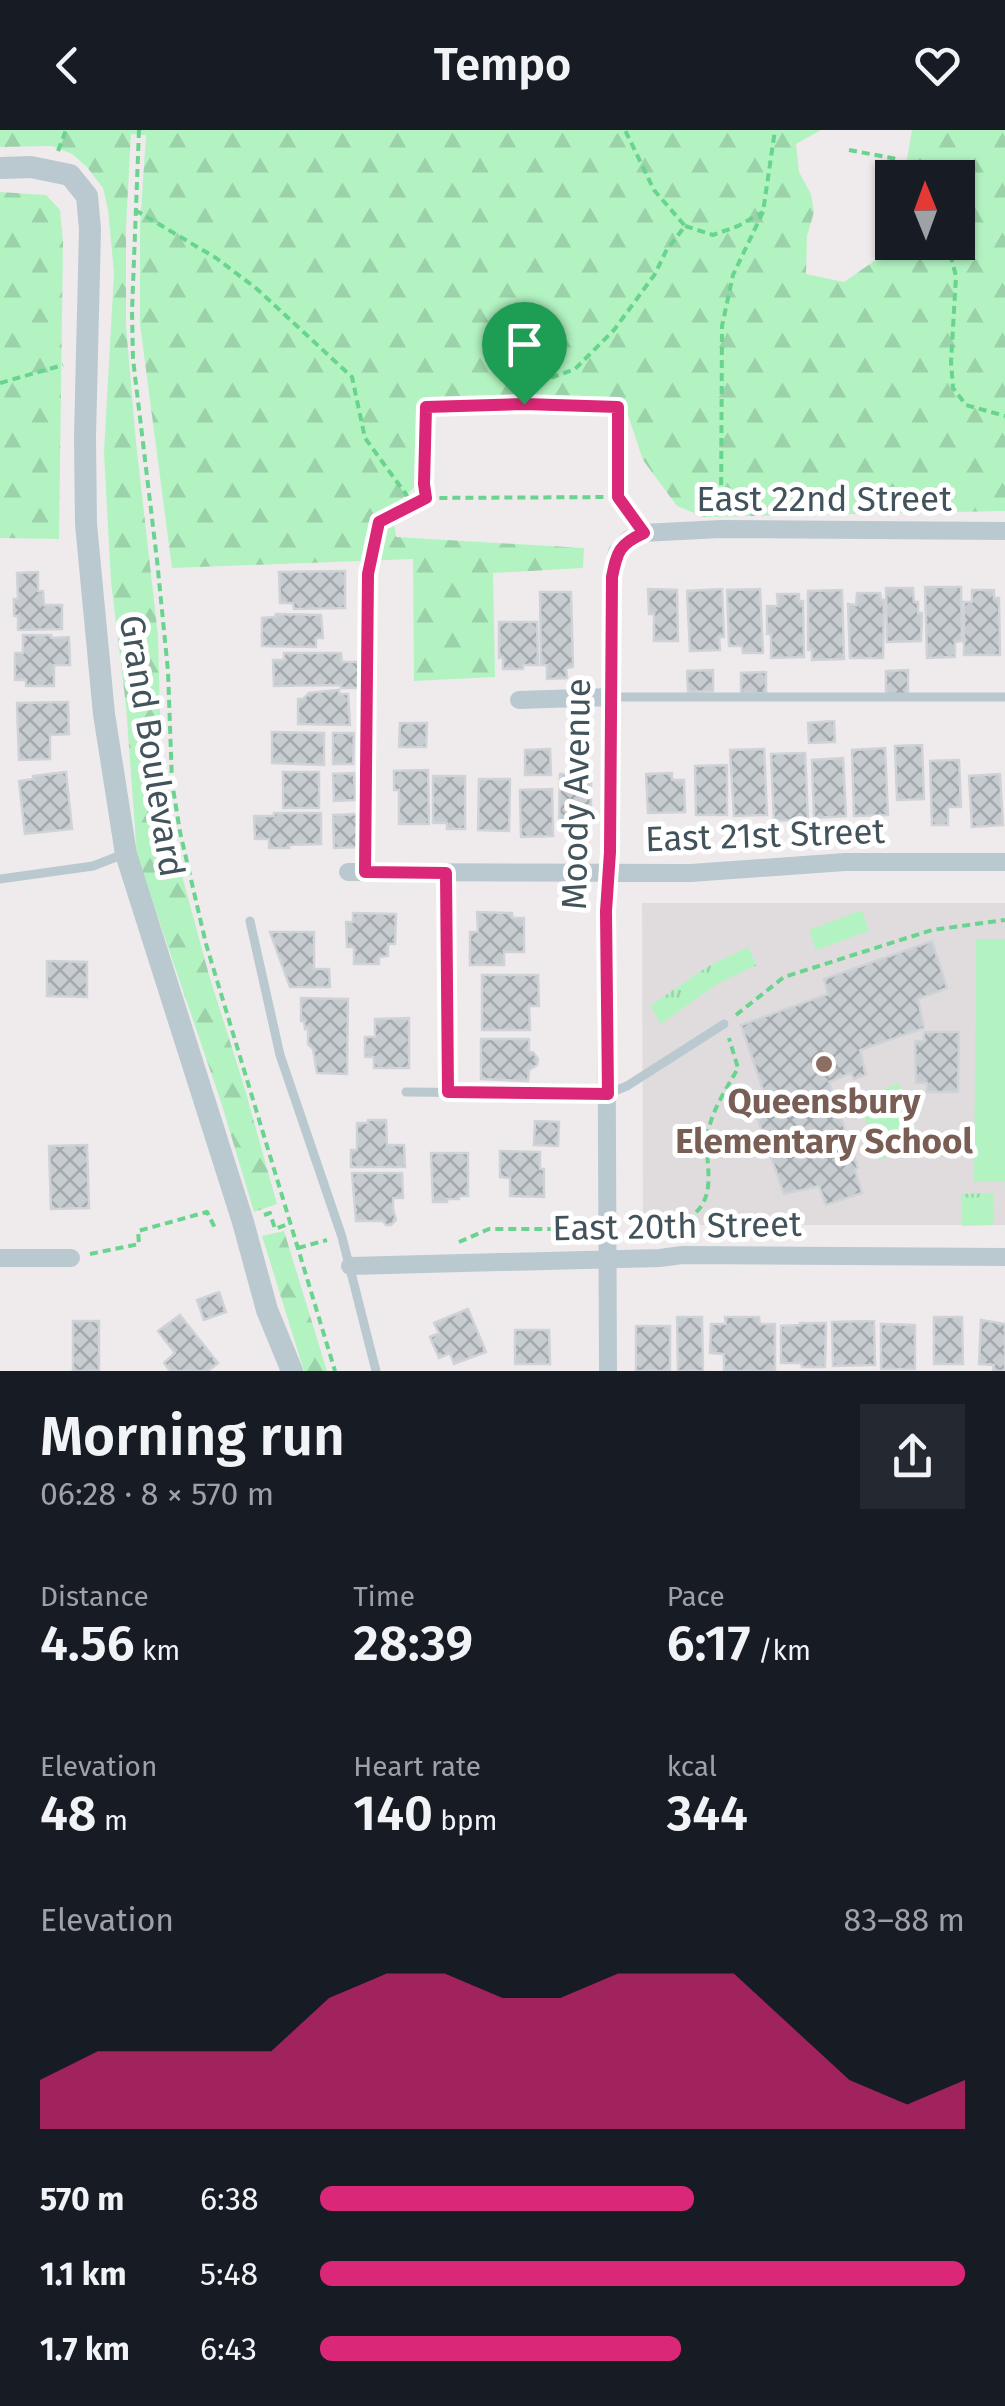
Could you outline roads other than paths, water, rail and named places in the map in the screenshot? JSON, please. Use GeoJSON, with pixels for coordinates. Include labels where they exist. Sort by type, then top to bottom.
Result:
{"type":"FeatureCollection","features":[{"type":"Feature","properties":{"kind":"street","name":"Grand Boulevard"},"geometry":{"type":"LineString","coordinates":[[0,168],[41,168],[70,175],[87,196],[90,229],[86,524],[104,714],[126,854],[243,1222],[267,1310],[292,1371]]}},
{"type":"Feature","properties":{"kind":"street","name":"East 22nd Street"},"geometry":{"type":"LineString","coordinates":[[644,533],[721,529],[1005,531]]}},
{"type":"Feature","properties":{"kind":"street","name":"Moody Avenue"},"geometry":{"type":"LineString","coordinates":[[608,1371],[606,911],[612,577],[617,552],[629,539],[644,533]]}},
{"type":"Feature","properties":{"kind":"street"},"geometry":{"type":"LineString","coordinates":[[519,700],[610,697]]}},
{"type":"Feature","properties":{"kind":"street","name":"East 21st Street"},"geometry":{"type":"LineString","coordinates":[[357,872],[718,873],[845,862],[1005,862]]}},
{"type":"Feature","properties":{"kind":"street","name":"East 20th Street"},"geometry":{"type":"LineString","coordinates":[[350,1266],[682,1255],[1005,1257]]}},
{"type":"Feature","properties":{"kind":"street"},"geometry":{"type":"LineString","coordinates":[[0,1258],[71,1258]]}},
{"type":"Feature","properties":{"kind":"lane"},"geometry":{"type":"LineString","coordinates":[[357,872],[368,574]]}},
{"type":"Feature","properties":{"kind":"lane"},"geometry":{"type":"LineString","coordinates":[[610,697],[1005,697]]}},
{"type":"Feature","properties":{"kind":"lane"},"geometry":{"type":"LineString","coordinates":[[0,878],[93,866],[126,854]]}},
{"type":"Feature","properties":{"kind":"lane"},"geometry":{"type":"LineString","coordinates":[[446,873],[448,1092]]}},
{"type":"Feature","properties":{"kind":"lane"},"geometry":{"type":"LineString","coordinates":[[250,921],[280,1055],[342,1237],[376,1371]]}},
{"type":"Feature","properties":{"kind":"lane"},"geometry":{"type":"LineString","coordinates":[[406,1092],[608,1094],[724,1024]]}},
{"type":"Feature","properties":{"kind":"place","name":"Queensbury Elementary School"},"geometry":{"type":"Point","coordinates":[824,1064]}}]}
